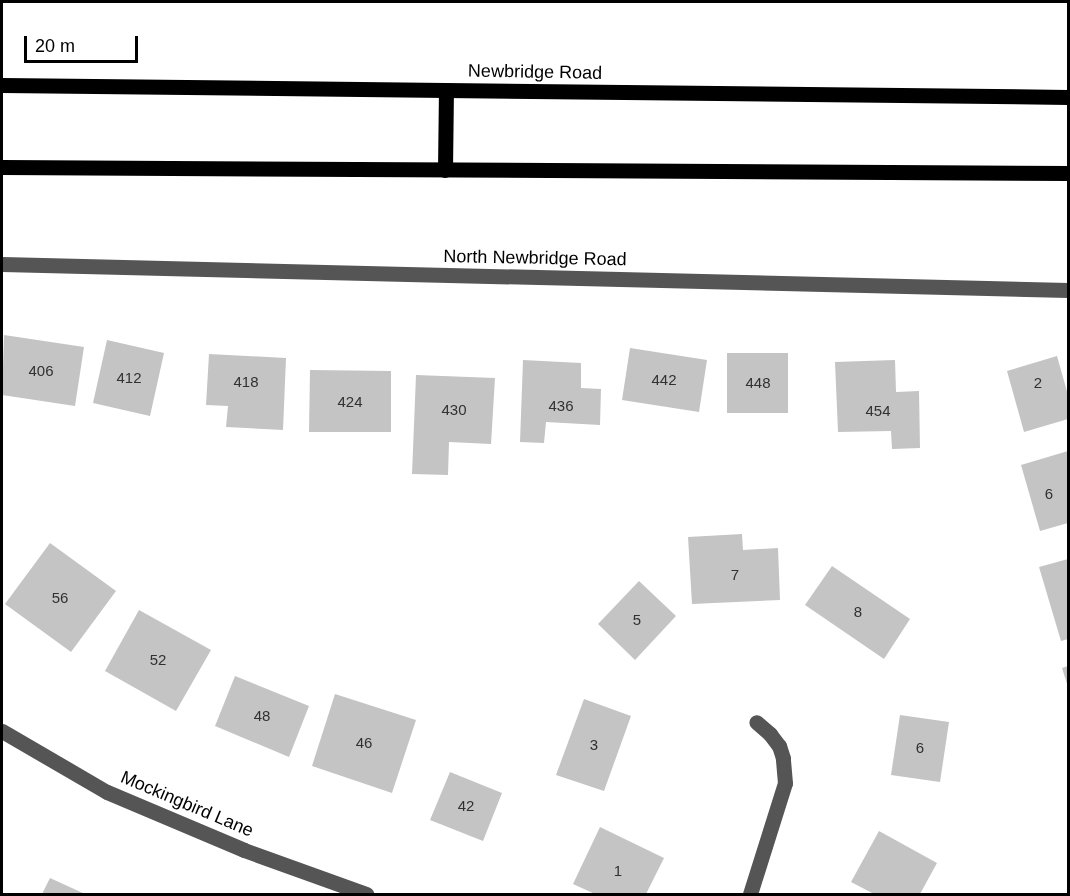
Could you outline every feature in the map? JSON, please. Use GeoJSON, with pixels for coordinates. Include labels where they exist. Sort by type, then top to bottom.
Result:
{"type":"FeatureCollection","features":[{"type":"Feature","properties":{"kind":"main road","name":"Newbridge Road"},"geometry":{"type":"LineString","coordinates":[[2,85],[1068,97]]}},
{"type":"Feature","properties":{"kind":"main road"},"geometry":{"type":"LineString","coordinates":[[445,170],[446,90]]}},
{"type":"Feature","properties":{"kind":"main road"},"geometry":{"type":"LineString","coordinates":[[2,167],[1068,173]]}},
{"type":"Feature","properties":{"kind":"street","name":"North Newbridge Road"},"geometry":{"type":"LineString","coordinates":[[2,264],[1068,290]]}},
{"type":"Feature","properties":{"kind":"street"},"geometry":{"type":"LineString","coordinates":[[750,894],[785,783],[783,758],[779,746],[770,734],[756,722]]}},
{"type":"Feature","properties":{"kind":"street","name":"Mockingbird Lane"},"geometry":{"type":"LineString","coordinates":[[2,731],[106,792],[244,850],[366,894]]}},
{"type":"Feature","properties":{"kind":"building"},"geometry":{"type":"Polygon","coordinates":[[[4,335],[84,347],[75,406],[2,395],[4,335]]]}},
{"type":"Feature","properties":{"kind":"building"},"geometry":{"type":"Polygon","coordinates":[[[107,340],[164,353],[150,416],[93,403],[107,340]]]}},
{"type":"Feature","properties":{"kind":"building"},"geometry":{"type":"Polygon","coordinates":[[[630,348],[707,360],[699,412],[622,400],[630,348]]]}},
{"type":"Feature","properties":{"kind":"building"},"geometry":{"type":"Polygon","coordinates":[[[727,353],[788,353],[788,413],[727,413],[727,353]]]}},
{"type":"Feature","properties":{"kind":"building"},"geometry":{"type":"Polygon","coordinates":[[[209,354],[286,358],[283,430],[226,427],[228,406],[206,405],[209,354]]]}},
{"type":"Feature","properties":{"kind":"building"},"geometry":{"type":"Polygon","coordinates":[[[1057,356],[1068,395],[1068,419],[1024,432],[1007,371],[1057,356]]]}},
{"type":"Feature","properties":{"kind":"building"},"geometry":{"type":"Polygon","coordinates":[[[523,360],[581,363],[581,388],[601,389],[600,425],[546,422],[544,443],[520,442],[523,360]]]}},
{"type":"Feature","properties":{"kind":"building"},"geometry":{"type":"Polygon","coordinates":[[[895,360],[896,392],[919,391],[920,448],[892,449],[891,431],[838,432],[835,362],[895,360]]]}},
{"type":"Feature","properties":{"kind":"building"},"geometry":{"type":"Polygon","coordinates":[[[310,370],[391,371],[391,432],[309,432],[310,370]]]}},
{"type":"Feature","properties":{"kind":"building"},"geometry":{"type":"Polygon","coordinates":[[[416,375],[495,378],[491,444],[449,442],[448,475],[412,474],[416,375]]]}},
{"type":"Feature","properties":{"kind":"building"},"geometry":{"type":"Polygon","coordinates":[[[1068,451],[1068,523],[1040,531],[1021,465],[1068,451]]]}},
{"type":"Feature","properties":{"kind":"building"},"geometry":{"type":"Polygon","coordinates":[[[742,534],[743,550],[778,548],[780,600],[692,604],[688,537],[742,534]]]}},
{"type":"Feature","properties":{"kind":"building"},"geometry":{"type":"Polygon","coordinates":[[[50,543],[116,591],[71,652],[5,604],[50,543]]]}},
{"type":"Feature","properties":{"kind":"building"},"geometry":{"type":"Polygon","coordinates":[[[1068,559],[1068,639],[1061,641],[1039,567],[1068,559]]]}},
{"type":"Feature","properties":{"kind":"building"},"geometry":{"type":"Polygon","coordinates":[[[832,566],[910,619],[884,659],[805,605],[832,566]]]}},
{"type":"Feature","properties":{"kind":"building"},"geometry":{"type":"Polygon","coordinates":[[[639,581],[676,616],[635,660],[598,624],[639,581]]]}},
{"type":"Feature","properties":{"kind":"building"},"geometry":{"type":"Polygon","coordinates":[[[139,610],[211,650],[176,711],[105,671],[139,610]]]}},
{"type":"Feature","properties":{"kind":"building"},"geometry":{"type":"Polygon","coordinates":[[[1068,666],[1068,687],[1062,668],[1068,666]]]}},
{"type":"Feature","properties":{"kind":"building"},"geometry":{"type":"Polygon","coordinates":[[[235,676],[309,706],[289,757],[215,726],[235,676]]]}},
{"type":"Feature","properties":{"kind":"building"},"geometry":{"type":"Polygon","coordinates":[[[335,694],[416,720],[392,793],[312,766],[335,694]]]}},
{"type":"Feature","properties":{"kind":"building"},"geometry":{"type":"Polygon","coordinates":[[[584,699],[631,716],[604,791],[556,775],[584,699]]]}},
{"type":"Feature","properties":{"kind":"building"},"geometry":{"type":"Polygon","coordinates":[[[900,715],[949,722],[940,782],[891,775],[900,715]]]}},
{"type":"Feature","properties":{"kind":"building"},"geometry":{"type":"Polygon","coordinates":[[[450,772],[502,793],[483,841],[430,820],[450,772]]]}},
{"type":"Feature","properties":{"kind":"building"},"geometry":{"type":"Polygon","coordinates":[[[600,827],[664,858],[646,894],[595,894],[573,884],[600,827]]]}},
{"type":"Feature","properties":{"kind":"building"},"geometry":{"type":"Polygon","coordinates":[[[879,831],[937,863],[920,894],[874,894],[851,882],[879,831]]]}},
{"type":"Feature","properties":{"kind":"building"},"geometry":{"type":"Polygon","coordinates":[[[50,878],[85,894],[42,894],[50,878]]]}}]}
